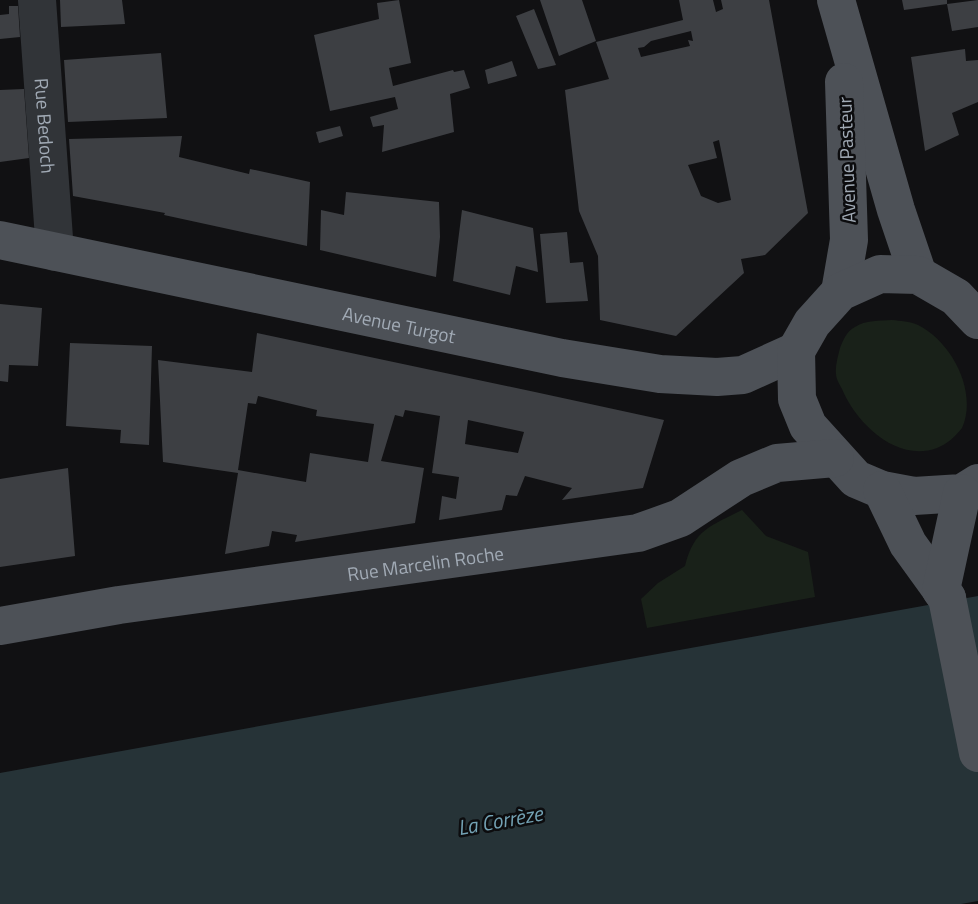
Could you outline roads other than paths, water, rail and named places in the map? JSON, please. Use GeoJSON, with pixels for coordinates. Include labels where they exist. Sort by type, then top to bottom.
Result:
{"type":"FeatureCollection","features":[{"type":"Feature","properties":{"kind":"main road","name":"Avenue Pasteur"},"geometry":{"type":"LineString","coordinates":[[839,13],[896,210],[918,275]]}},
{"type":"Feature","properties":{"kind":"main road","name":"Avenue Pasteur"},"geometry":{"type":"LineString","coordinates":[[839,13],[849,240],[840,292]]}},
{"type":"Feature","properties":{"kind":"main road","name":"Avenue Turgot"},"geometry":{"type":"LineString","coordinates":[[0,240],[562,358],[660,374],[717,377],[743,375],[796,351]]}},
{"type":"Feature","properties":{"kind":"main road"},"geometry":{"type":"LineString","coordinates":[[944,594],[970,488],[914,496],[882,490],[856,479],[808,426],[797,399],[796,351],[812,323],[840,292],[880,274],[918,275],[956,297],[978,320]]}},
{"type":"Feature","properties":{"kind":"main road","name":"Rue Marcelin Roche"},"geometry":{"type":"LineString","coordinates":[[0,626],[119,605],[638,533],[680,518],[741,478],[777,463],[835,458]]}},
{"type":"Feature","properties":{"kind":"main road"},"geometry":{"type":"LineString","coordinates":[[882,490],[908,544],[944,594],[978,753]]}},
{"type":"Feature","properties":{"kind":"street","name":"Rue Bedoch"},"geometry":{"type":"LineString","coordinates":[[37,0],[55,252]]}},
{"type":"Feature","properties":{"kind":"water","name":"La Corrèze"},"geometry":{"type":"Polygon","coordinates":[[[978,596],[978,901],[961,904],[0,904],[0,773],[978,596]]]}}]}
